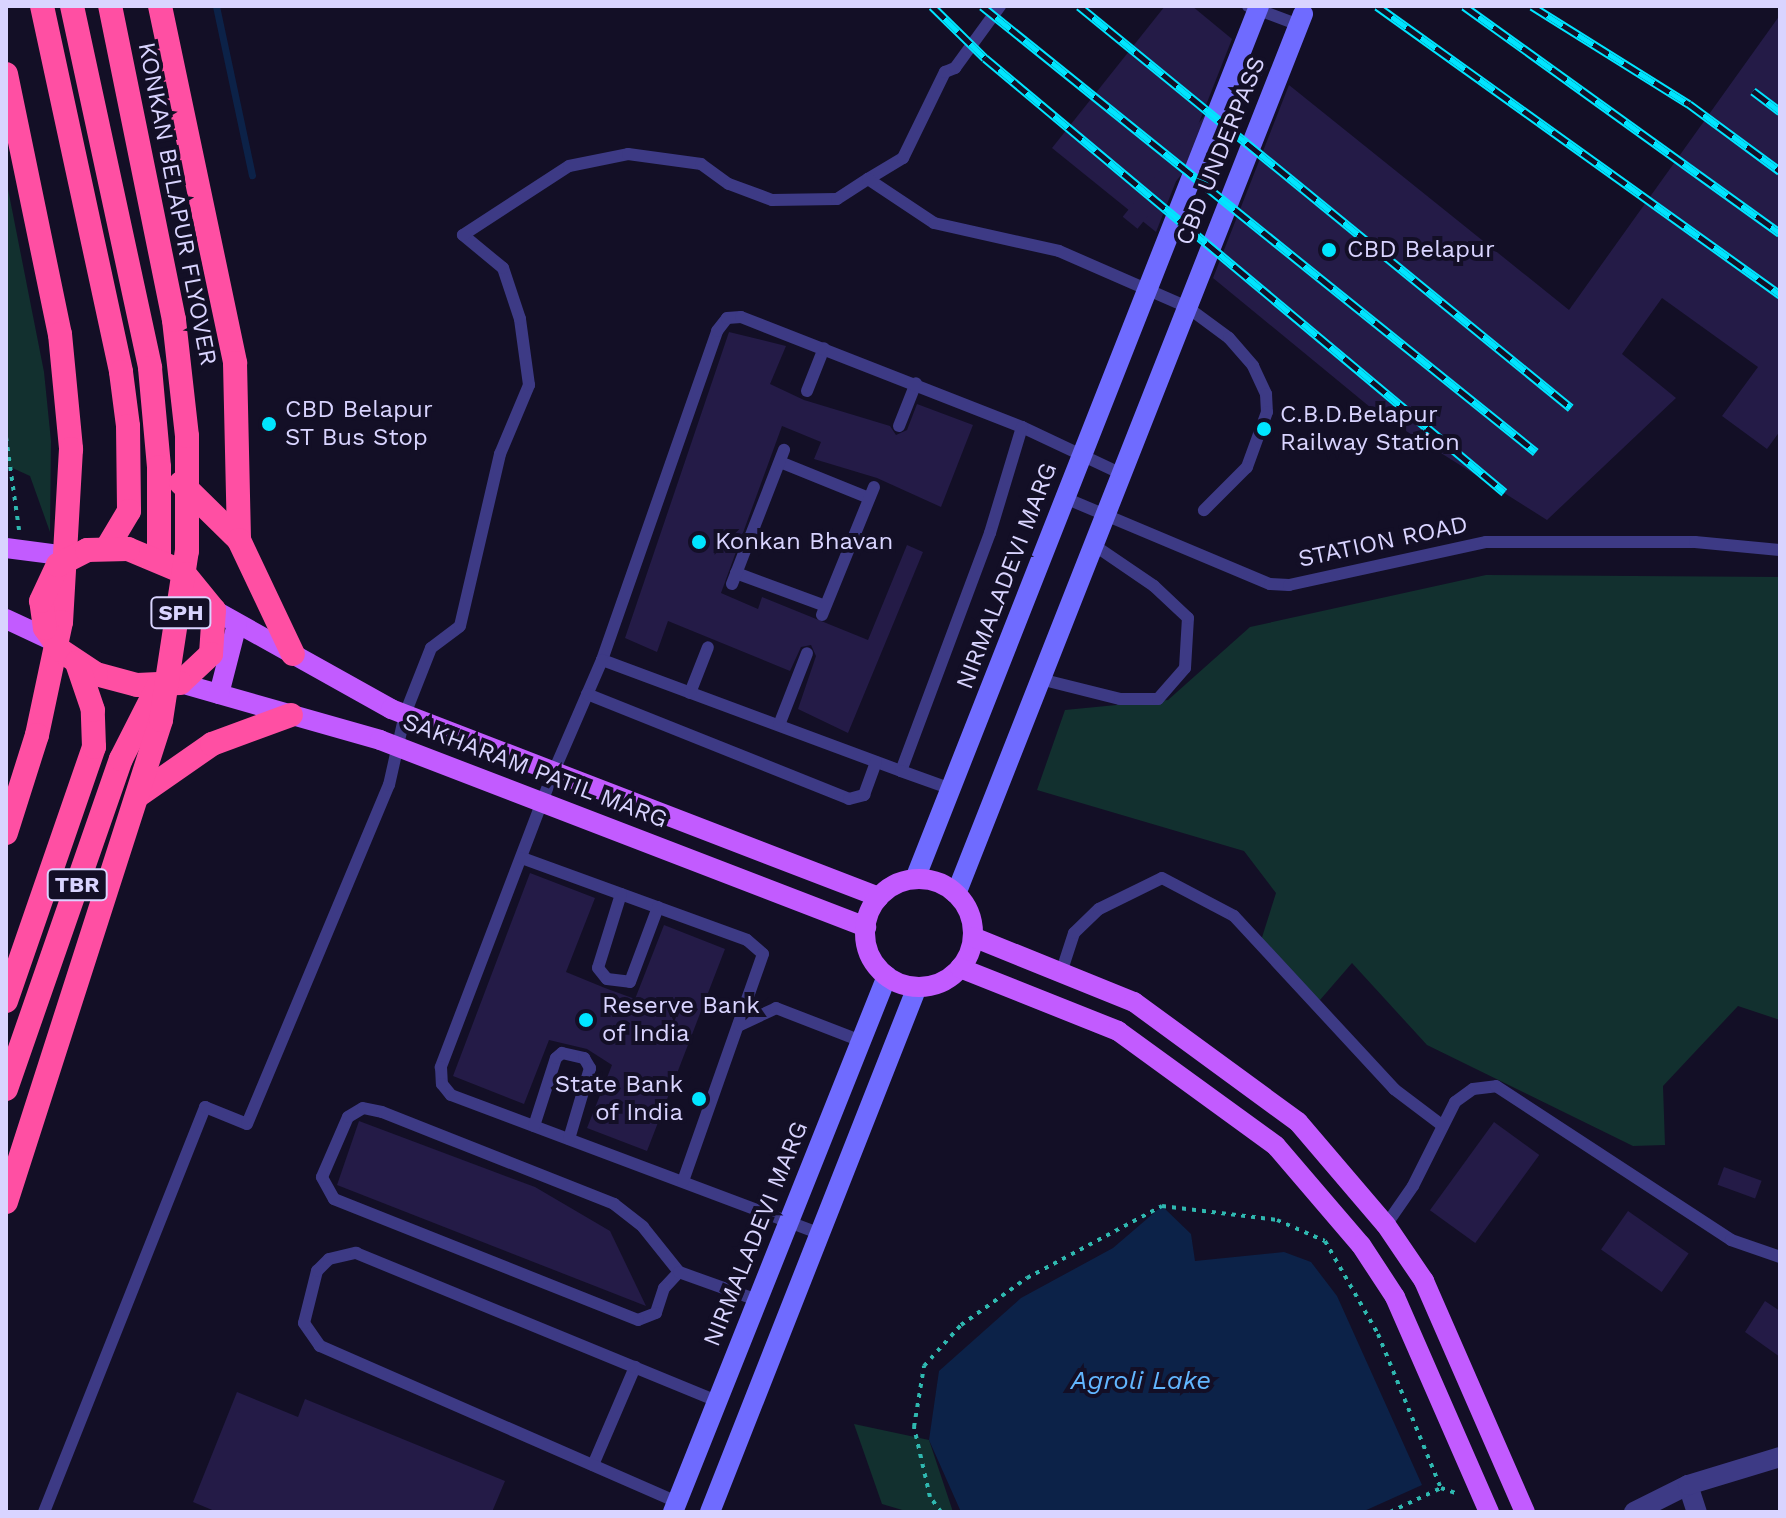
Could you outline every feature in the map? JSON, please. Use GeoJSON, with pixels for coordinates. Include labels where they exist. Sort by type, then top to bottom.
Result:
{"type":"FeatureCollection","features":[{"type":"Feature","properties":{"kind":"highway"},"geometry":{"type":"LineString","coordinates":[[42,6],[121,372],[130,496],[124,523],[107,548]]}},
{"type":"Feature","properties":{"kind":"highway"},"geometry":{"type":"LineString","coordinates":[[72,6],[150,368],[159,467],[159,558]]}},
{"type":"Feature","properties":{"kind":"highway","name":"KONKAN BELAPUR FLYOVER"},"geometry":{"type":"LineString","coordinates":[[6,1202],[157,734],[173,664],[186,565],[188,450],[178,350],[110,6]]}},
{"type":"Feature","properties":{"kind":"highway"},"geometry":{"type":"LineString","coordinates":[[160,6],[235,363],[239,540]]}},
{"type":"Feature","properties":{"kind":"highway"},"geometry":{"type":"LineString","coordinates":[[6,74],[60,334],[71,464],[61,622],[37,735],[6,833]]}},
{"type":"Feature","properties":{"kind":"highway"},"geometry":{"type":"LineString","coordinates":[[159,467],[201,497],[239,540],[293,654]]}},
{"type":"Feature","properties":{"kind":"highway"},"geometry":{"type":"LineString","coordinates":[[51,640],[41,601],[49,575],[68,556],[107,548],[159,558],[198,586],[214,610]]}},
{"type":"Feature","properties":{"kind":"highway","name":"TBR"},"geometry":{"type":"LineString","coordinates":[[6,1089],[138,719],[169,684],[211,654],[214,610]]}},
{"type":"Feature","properties":{"kind":"highway","name":"TBR"},"geometry":{"type":"LineString","coordinates":[[51,640],[77,663],[116,681],[169,684]]}},
{"type":"Feature","properties":{"kind":"highway","name":"TBR"},"geometry":{"type":"LineString","coordinates":[[6,1001],[94,747],[93,710],[77,663]]}},
{"type":"Feature","properties":{"kind":"highway"},"geometry":{"type":"LineString","coordinates":[[89,852],[128,804],[176,765],[231,736],[291,715]]}},
{"type":"Feature","properties":{"kind":"main road","name":"CBD UNDERPASS"},"geometry":{"type":"LineString","coordinates":[[1147,292],[1255,7]]}},
{"type":"Feature","properties":{"kind":"main road","name":"CBD UNDERPASS"},"geometry":{"type":"LineString","coordinates":[[1187,307],[1301,20]]}},
{"type":"Feature","properties":{"kind":"main road","name":"NIRMALADEVI MARG"},"geometry":{"type":"LineString","coordinates":[[915,879],[1147,292]]}},
{"type":"Feature","properties":{"kind":"main road"},"geometry":{"type":"LineString","coordinates":[[956,894],[1187,307]]}},
{"type":"Feature","properties":{"kind":"main road"},"geometry":{"type":"LineString","coordinates":[[13,543],[68,556]]}},
{"type":"Feature","properties":{"kind":"main road","name":"SAKHARAM PATIL MARG"},"geometry":{"type":"LineString","coordinates":[[214,610],[405,714],[879,897]]}},
{"type":"Feature","properties":{"kind":"main road"},"geometry":{"type":"LineString","coordinates":[[6,619],[51,640]]}},
{"type":"Feature","properties":{"kind":"main road"},"geometry":{"type":"LineString","coordinates":[[219,694],[237,624]]}},
{"type":"Feature","properties":{"kind":"main road","name":"SAKHARAM PATIL MARG"},"geometry":{"type":"LineString","coordinates":[[169,684],[219,694],[397,746],[866,927]]}},
{"type":"Feature","properties":{"kind":"main road"},"geometry":{"type":"LineString","coordinates":[[915,879],[930,880],[956,894],[969,914],[973,937],[960,968],[948,978],[917,987],[887,976],[870,955],[866,927],[879,897],[915,879]]}},
{"type":"Feature","properties":{"kind":"main road"},"geometry":{"type":"LineString","coordinates":[[973,937],[1134,1002],[1298,1122],[1386,1225],[1424,1281],[1525,1512]]}},
{"type":"Feature","properties":{"kind":"main road"},"geometry":{"type":"LineString","coordinates":[[960,968],[1118,1031],[1276,1146],[1361,1245],[1395,1297],[1489,1512]]}},
{"type":"Feature","properties":{"kind":"main road","name":"NIRMALADEVI MARG"},"geometry":{"type":"LineString","coordinates":[[675,1507],[887,976]]}},
{"type":"Feature","properties":{"kind":"main road"},"geometry":{"type":"LineString","coordinates":[[710,1512],[917,987]]}},
{"type":"Feature","properties":{"kind":"street"},"geometry":{"type":"LineString","coordinates":[[1634,1512],[1688,1485],[1780,1457]]}},
{"type":"Feature","properties":{"kind":"street"},"geometry":{"type":"LineString","coordinates":[[1688,1485],[1697,1512]]}},
{"type":"Feature","properties":{"kind":"lane"},"geometry":{"type":"LineString","coordinates":[[44,1512],[205,1107],[247,1124],[389,785],[405,714],[431,648],[460,626],[500,454],[529,385],[520,319],[503,268],[463,235],[569,166],[628,154],[701,164],[729,184],[788,202],[837,199],[903,158],[945,72],[955,68],[1000,6]]}},
{"type":"Feature","properties":{"kind":"lane"},"geometry":{"type":"LineString","coordinates":[[1255,7],[1301,20]]}},
{"type":"Feature","properties":{"kind":"lane"},"geometry":{"type":"LineString","coordinates":[[868,179],[934,223],[1059,251],[1187,307],[1229,338],[1253,366],[1266,394],[1264,429],[1247,467],[1204,510]]}},
{"type":"Feature","properties":{"kind":"lane"},"geometry":{"type":"LineString","coordinates":[[820,1234],[451,1095],[442,1084],[441,1067],[553,773],[602,660],[717,331],[727,318],[741,317],[916,383],[1083,453],[1122,474]]}},
{"type":"Feature","properties":{"kind":"lane"},"geometry":{"type":"LineString","coordinates":[[807,391],[824,348]]}},
{"type":"Feature","properties":{"kind":"lane"},"geometry":{"type":"LineString","coordinates":[[899,426],[916,383]]}},
{"type":"Feature","properties":{"kind":"lane"},"geometry":{"type":"LineString","coordinates":[[901,771],[990,533],[1022,427]]}},
{"type":"Feature","properties":{"kind":"lane"},"geometry":{"type":"LineString","coordinates":[[782,456],[872,493],[824,610],[734,579],[782,456]]}},
{"type":"Feature","properties":{"kind":"lane","name":"STATION ROAD"},"geometry":{"type":"LineString","coordinates":[[1065,498],[1270,584],[1289,585],[1486,542],[1695,542],[1780,550]]}},
{"type":"Feature","properties":{"kind":"lane"},"geometry":{"type":"LineString","coordinates":[[1040,679],[1120,699],[1158,699],[1185,668],[1188,618],[1154,586],[1094,545]]}},
{"type":"Feature","properties":{"kind":"lane"},"geometry":{"type":"LineString","coordinates":[[690,693],[708,647]]}},
{"type":"Feature","properties":{"kind":"lane"},"geometry":{"type":"LineString","coordinates":[[779,725],[807,653]]}},
{"type":"Feature","properties":{"kind":"lane"},"geometry":{"type":"LineString","coordinates":[[602,660],[951,789]]}},
{"type":"Feature","properties":{"kind":"lane"},"geometry":{"type":"LineString","coordinates":[[587,694],[849,799],[864,795],[876,762]]}},
{"type":"Feature","properties":{"kind":"lane"},"geometry":{"type":"LineString","coordinates":[[522,858],[758,945],[760,969],[683,1181]]}},
{"type":"Feature","properties":{"kind":"lane"},"geometry":{"type":"LineString","coordinates":[[1061,973],[1074,933],[1099,909],[1162,878],[1234,916],[1394,1089],[1443,1126]]}},
{"type":"Feature","properties":{"kind":"lane"},"geometry":{"type":"LineString","coordinates":[[621,894],[598,968],[607,979],[630,982],[658,907]]}},
{"type":"Feature","properties":{"kind":"lane"},"geometry":{"type":"LineString","coordinates":[[740,1025],[776,1008],[861,1041]]}},
{"type":"Feature","properties":{"kind":"lane"},"geometry":{"type":"LineString","coordinates":[[534,1126],[556,1058],[562,1053],[584,1058],[590,1068],[569,1139]]}},
{"type":"Feature","properties":{"kind":"lane"},"geometry":{"type":"LineString","coordinates":[[1386,1225],[1413,1186],[1443,1126],[1464,1094],[1496,1086],[1731,1240],[1780,1257]]}},
{"type":"Feature","properties":{"kind":"lane"},"geometry":{"type":"LineString","coordinates":[[679,1272],[664,1288],[656,1313],[638,1320],[334,1199],[322,1177],[348,1117],[363,1108],[374,1109],[614,1204],[643,1227],[679,1272],[757,1300]]}},
{"type":"Feature","properties":{"kind":"lane"},"geometry":{"type":"LineString","coordinates":[[675,1507],[593,1465],[320,1346],[304,1323],[317,1271],[329,1259],[356,1253],[717,1401]]}},
{"type":"Feature","properties":{"kind":"lane"},"geometry":{"type":"LineString","coordinates":[[593,1465],[635,1367]]}},
{"type":"Feature","properties":{"kind":"path"},"geometry":{"type":"LineString","coordinates":[[6,437],[13,543]]}},
{"type":"Feature","properties":{"kind":"path"},"geometry":{"type":"LineString","coordinates":[[941,1512],[930,1497],[914,1427],[924,1366],[961,1325],[1027,1278],[1162,1206],[1277,1220],[1325,1241],[1378,1334],[1441,1488],[1463,1497]]}},
{"type":"Feature","properties":{"kind":"path"},"geometry":{"type":"LineString","coordinates":[[1390,1512],[1441,1488]]}},
{"type":"Feature","properties":{"kind":"green space"},"geometry":{"type":"Polygon","coordinates":[[[6,179],[44,372],[51,441],[50,532],[30,476],[6,465],[6,179]]]}},
{"type":"Feature","properties":{"kind":"green space"},"geometry":{"type":"Polygon","coordinates":[[[1486,575],[1780,577],[1780,1020],[1738,1006],[1663,1086],[1665,1145],[1633,1146],[1427,1045],[1352,963],[1320,1000],[1258,950],[1276,893],[1244,851],[1037,790],[1065,710],[1168,700],[1250,627],[1486,575]]]}},
{"type":"Feature","properties":{"kind":"green space"},"geometry":{"type":"Polygon","coordinates":[[[854,1424],[929,1440],[953,1512],[909,1512],[882,1504],[854,1424]]]}},
{"type":"Feature","properties":{"kind":"water","name":"Agroli Lake"},"geometry":{"type":"Polygon","coordinates":[[[1162,1206],[1191,1234],[1195,1261],[1284,1252],[1311,1262],[1337,1296],[1422,1485],[1362,1512],[961,1512],[929,1440],[939,1371],[1021,1298],[1113,1248],[1162,1206]]]}},
{"type":"Feature","properties":{"kind":"building"},"geometry":{"type":"Polygon","coordinates":[[[1165,6],[1192,6],[1232,39],[1156,232],[1052,148],[1165,6]]]}},
{"type":"Feature","properties":{"kind":"building","name":"CBD Belapur"},"geometry":{"type":"Polygon","coordinates":[[[1780,15],[1780,431],[1767,449],[1722,416],[1758,367],[1662,298],[1622,354],[1676,398],[1547,520],[1376,412],[1213,278],[1289,85],[1569,310],[1780,15]]]}},
{"type":"Feature","properties":{"kind":"building"},"geometry":{"type":"Polygon","coordinates":[[[1253,56],[1268,68],[1137,229],[1123,217],[1253,56]]]}},
{"type":"Feature","properties":{"kind":"building","name":"Konkan Bhavan"},"geometry":{"type":"Polygon","coordinates":[[[729,332],[786,346],[770,384],[804,400],[890,426],[896,435],[907,430],[917,404],[973,425],[941,507],[877,478],[814,459],[821,442],[782,426],[721,593],[758,609],[762,597],[868,640],[907,545],[923,552],[848,733],[798,709],[816,656],[811,645],[801,647],[790,671],[668,621],[657,652],[625,638],[729,332]]]}},
{"type":"Feature","properties":{"kind":"building","name":"Reserve Bank of India"},"geometry":{"type":"Polygon","coordinates":[[[530,873],[595,898],[566,972],[605,988],[635,999],[664,925],[725,949],[647,1151],[587,1128],[612,1065],[587,1049],[549,1040],[524,1104],[453,1076],[530,873]]]}},
{"type":"Feature","properties":{"kind":"building"},"geometry":{"type":"Polygon","coordinates":[[[359,1121],[535,1187],[610,1231],[646,1306],[337,1185],[359,1121]]]}},
{"type":"Feature","properties":{"kind":"building"},"geometry":{"type":"Polygon","coordinates":[[[1494,1122],[1539,1155],[1475,1243],[1430,1210],[1494,1122]]]}},
{"type":"Feature","properties":{"kind":"building"},"geometry":{"type":"Polygon","coordinates":[[[1724,1167],[1762,1181],[1755,1199],[1718,1185],[1724,1167]]]}},
{"type":"Feature","properties":{"kind":"building"},"geometry":{"type":"Polygon","coordinates":[[[1628,1211],[1689,1253],[1662,1292],[1601,1250],[1628,1211]]]}},
{"type":"Feature","properties":{"kind":"building"},"geometry":{"type":"Polygon","coordinates":[[[1765,1301],[1780,1311],[1780,1357],[1745,1332],[1765,1301]]]}},
{"type":"Feature","properties":{"kind":"building"},"geometry":{"type":"Polygon","coordinates":[[[237,1392],[298,1417],[305,1399],[505,1481],[492,1512],[217,1512],[193,1502],[237,1392]]]}},
{"type":"Feature","properties":{"kind":"waterway"},"geometry":{"type":"LineString","coordinates":[[216,6],[252,175]]}},
{"type":"Feature","properties":{"kind":"railway"},"geometry":{"type":"LineString","coordinates":[[932,6],[985,58],[1504,492]]}},
{"type":"Feature","properties":{"kind":"railway"},"geometry":{"type":"LineString","coordinates":[[982,6],[1536,452]]}},
{"type":"Feature","properties":{"kind":"railway"},"geometry":{"type":"LineString","coordinates":[[1079,6],[1571,408]]}},
{"type":"Feature","properties":{"kind":"railway"},"geometry":{"type":"LineString","coordinates":[[1377,6],[1780,295]]}},
{"type":"Feature","properties":{"kind":"railway"},"geometry":{"type":"LineString","coordinates":[[1464,6],[1780,233]]}},
{"type":"Feature","properties":{"kind":"railway"},"geometry":{"type":"LineString","coordinates":[[1532,6],[1689,104],[1780,171]]}},
{"type":"Feature","properties":{"kind":"railway"},"geometry":{"type":"LineString","coordinates":[[1753,91],[1780,111]]}},
{"type":"Feature","properties":{"kind":"place","name":"CBD Belapur"},"geometry":{"type":"Point","coordinates":[1329,250]}},
{"type":"Feature","properties":{"kind":"place","name":"CBD Belapur ST Bus Stop"},"geometry":{"type":"Point","coordinates":[269,424]}},
{"type":"Feature","properties":{"kind":"place","name":"C.B.D.Belapur Railway Station"},"geometry":{"type":"Point","coordinates":[1264,429]}},
{"type":"Feature","properties":{"kind":"place","name":"Konkan Bhavan"},"geometry":{"type":"Point","coordinates":[699,542]}},
{"type":"Feature","properties":{"kind":"place","name":"Reserve Bank of India"},"geometry":{"type":"Point","coordinates":[586,1020]}},
{"type":"Feature","properties":{"kind":"place","name":"State Bank of India"},"geometry":{"type":"Point","coordinates":[699,1099]}}]}
